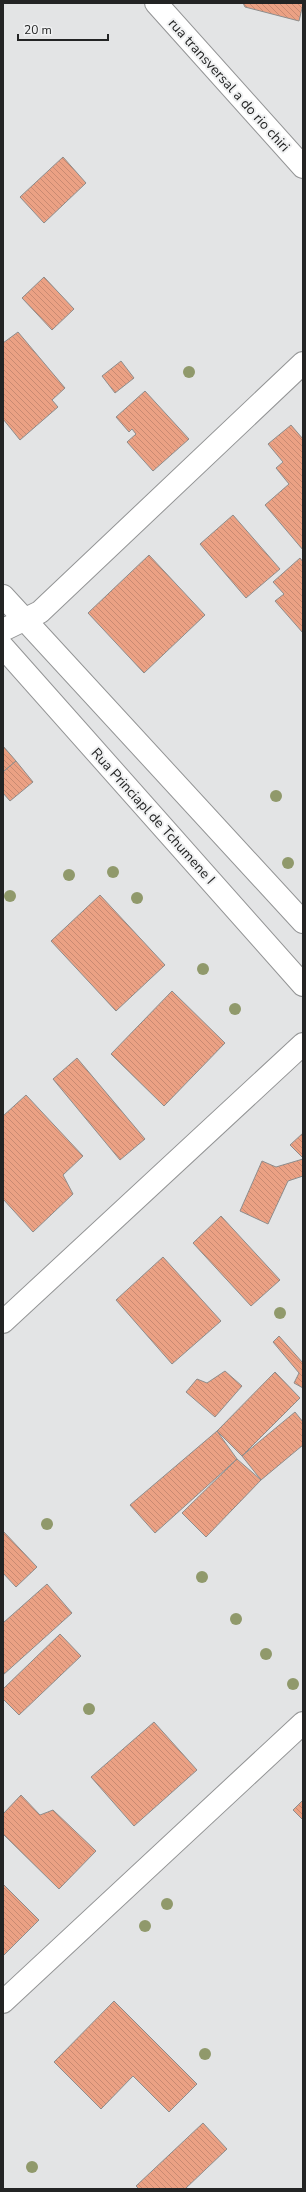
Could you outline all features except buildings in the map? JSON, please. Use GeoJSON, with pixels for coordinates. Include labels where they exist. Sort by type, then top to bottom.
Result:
{"type":"FeatureCollection","features":[{"type":"Feature","properties":{"kind":"street","name":"rua transversal a do rio chiri"},"geometry":{"type":"LineString","coordinates":[[156,3],[303,167]]}},
{"type":"Feature","properties":{"kind":"street"},"geometry":{"type":"LineString","coordinates":[[3,630],[40,612],[303,363]]}},
{"type":"Feature","properties":{"kind":"street"},"geometry":{"type":"LineString","coordinates":[[3,596],[303,922]]}},
{"type":"Feature","properties":{"kind":"street","name":"Rua Princiapl de Tchumene I"},"geometry":{"type":"LineString","coordinates":[[3,647],[303,985]]}},
{"type":"Feature","properties":{"kind":"street"},"geometry":{"type":"LineString","coordinates":[[3,1322],[303,1044]]}},
{"type":"Feature","properties":{"kind":"street"},"geometry":{"type":"LineString","coordinates":[[3,2002],[303,1723]]}}]}
